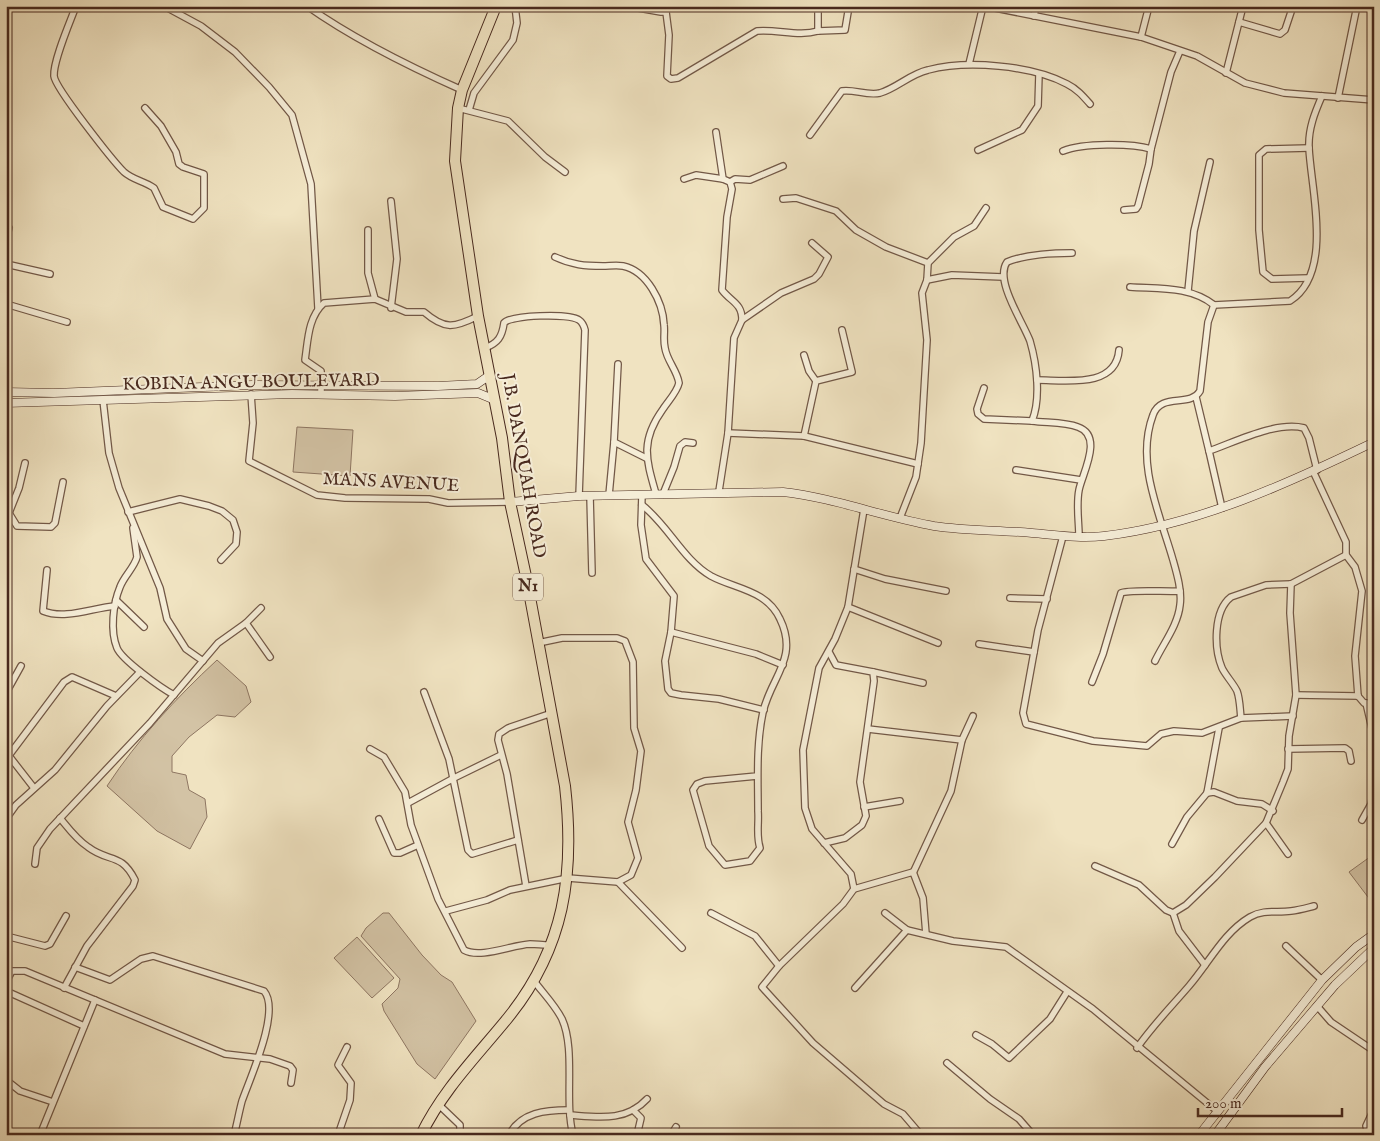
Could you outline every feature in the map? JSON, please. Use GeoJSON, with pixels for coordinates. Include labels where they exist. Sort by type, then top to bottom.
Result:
{"type":"FeatureCollection","features":[{"type":"Feature","properties":{"kind":"highway","name":"J.B. DANQUAH ROAD"},"geometry":{"type":"LineString","coordinates":[[420,1135],[438,1104],[508,1017],[534,981],[558,922],[568,878],[568,817],[552,713],[528,581],[510,502],[495,400],[478,316],[455,161],[458,108],[462,90],[496,6]]}},
{"type":"Feature","properties":{"kind":"street"},"geometry":{"type":"LineString","coordinates":[[76,6],[55,69],[56,80],[88,128],[123,171],[132,179],[154,188],[163,207],[194,219],[204,208],[204,174],[179,164],[176,152],[161,126],[146,108]]}},
{"type":"Feature","properties":{"kind":"street"},"geometry":{"type":"LineString","coordinates":[[164,6],[201,26],[220,40],[253,70],[284,103],[292,116],[311,184],[318,308],[311,322],[305,360],[321,370],[323,386],[321,395]]}},
{"type":"Feature","properties":{"kind":"street"},"geometry":{"type":"LineString","coordinates":[[307,6],[335,26],[408,65],[462,90]]}},
{"type":"Feature","properties":{"kind":"street"},"geometry":{"type":"LineString","coordinates":[[469,110],[480,85],[513,40],[516,23],[515,6]]}},
{"type":"Feature","properties":{"kind":"street"},"geometry":{"type":"LineString","coordinates":[[627,6],[666,9],[669,34],[667,76],[671,79],[678,78],[757,31],[771,30],[800,33],[843,31],[847,27],[849,6]]}},
{"type":"Feature","properties":{"kind":"street"},"geometry":{"type":"LineString","coordinates":[[818,6],[818,31]]}},
{"type":"Feature","properties":{"kind":"street"},"geometry":{"type":"LineString","coordinates":[[969,64],[984,6],[1141,37],[1197,56],[1245,83],[1284,93],[1374,100]]}},
{"type":"Feature","properties":{"kind":"street"},"geometry":{"type":"LineString","coordinates":[[1034,16],[1036,6]]}},
{"type":"Feature","properties":{"kind":"street"},"geometry":{"type":"LineString","coordinates":[[1141,37],[1149,6]]}},
{"type":"Feature","properties":{"kind":"street"},"geometry":{"type":"LineString","coordinates":[[1173,6],[1180,8]]}},
{"type":"Feature","properties":{"kind":"street"},"geometry":{"type":"LineString","coordinates":[[1226,73],[1243,6]]}},
{"type":"Feature","properties":{"kind":"street"},"geometry":{"type":"LineString","coordinates":[[1239,22],[1280,34],[1285,30],[1293,6]]}},
{"type":"Feature","properties":{"kind":"street"},"geometry":{"type":"LineString","coordinates":[[1338,98],[1357,6]]}},
{"type":"Feature","properties":{"kind":"street"},"geometry":{"type":"LineString","coordinates":[[1124,210],[1136,209],[1138,206],[1171,72],[1180,51]]}},
{"type":"Feature","properties":{"kind":"street"},"geometry":{"type":"LineString","coordinates":[[810,135],[842,91],[879,93],[911,75],[927,70],[969,64],[1039,74],[1067,84],[1079,91],[1090,104]]}},
{"type":"Feature","properties":{"kind":"street"},"geometry":{"type":"LineString","coordinates":[[978,150],[1022,130],[1038,106],[1039,74]]}},
{"type":"Feature","properties":{"kind":"street"},"geometry":{"type":"LineString","coordinates":[[1130,287],[1188,291],[1202,296],[1214,305],[1290,301],[1301,291],[1313,264],[1317,238],[1312,164],[1309,148],[1310,129],[1322,96]]}},
{"type":"Feature","properties":{"kind":"street"},"geometry":{"type":"LineString","coordinates":[[458,108],[508,121],[545,157],[565,172]]}},
{"type":"Feature","properties":{"kind":"street"},"geometry":{"type":"LineString","coordinates":[[716,132],[723,179]]}},
{"type":"Feature","properties":{"kind":"street"},"geometry":{"type":"LineString","coordinates":[[1064,151],[1093,147],[1141,146],[1151,148]]}},
{"type":"Feature","properties":{"kind":"street"},"geometry":{"type":"LineString","coordinates":[[1308,278],[1272,279],[1263,272],[1259,230],[1259,155],[1266,149],[1309,148]]}},
{"type":"Feature","properties":{"kind":"street"},"geometry":{"type":"LineString","coordinates":[[1188,291],[1193,240],[1210,162]]}},
{"type":"Feature","properties":{"kind":"street"},"geometry":{"type":"LineString","coordinates":[[730,182],[735,179],[750,180],[783,166]]}},
{"type":"Feature","properties":{"kind":"street"},"geometry":{"type":"LineString","coordinates":[[684,179],[696,176],[723,179],[730,182]]}},
{"type":"Feature","properties":{"kind":"street"},"geometry":{"type":"LineString","coordinates":[[719,492],[728,433],[734,338],[742,320],[742,312],[738,303],[728,297],[722,290],[727,217],[732,189],[730,182]]}},
{"type":"Feature","properties":{"kind":"street"},"geometry":{"type":"LineString","coordinates":[[783,199],[796,198],[836,212],[856,230],[886,247],[928,262]]}},
{"type":"Feature","properties":{"kind":"street"},"geometry":{"type":"LineString","coordinates":[[391,201],[397,259],[392,308]]}},
{"type":"Feature","properties":{"kind":"street"},"geometry":{"type":"LineString","coordinates":[[900,518],[916,477],[918,464],[927,340],[922,293],[927,280],[928,262],[954,238],[974,226],[986,208]]}},
{"type":"Feature","properties":{"kind":"street"},"geometry":{"type":"LineString","coordinates":[[6,238],[9,228]]}},
{"type":"Feature","properties":{"kind":"street"},"geometry":{"type":"LineString","coordinates":[[368,230],[368,273],[375,299]]}},
{"type":"Feature","properties":{"kind":"street"},"geometry":{"type":"LineString","coordinates":[[742,320],[781,293],[814,279],[819,274],[828,257],[812,243]]}},
{"type":"Feature","properties":{"kind":"street"},"geometry":{"type":"LineString","coordinates":[[1032,421],[1036,412],[1037,380],[1030,341],[1003,277],[1007,262],[1018,258],[1049,253],[1072,253]]}},
{"type":"Feature","properties":{"kind":"street"},"geometry":{"type":"LineString","coordinates":[[555,258],[582,266],[623,266],[634,270],[644,279],[658,299],[664,324],[666,355],[679,382],[678,388],[658,415],[650,432],[646,458],[659,494]]}},
{"type":"Feature","properties":{"kind":"street"},"geometry":{"type":"LineString","coordinates":[[6,264],[50,274]]}},
{"type":"Feature","properties":{"kind":"street"},"geometry":{"type":"LineString","coordinates":[[927,280],[952,275],[1003,277]]}},
{"type":"Feature","properties":{"kind":"street"},"geometry":{"type":"LineString","coordinates":[[318,308],[329,301],[375,299],[392,308],[406,312],[424,312],[436,323],[452,326],[478,316]]}},
{"type":"Feature","properties":{"kind":"street"},"geometry":{"type":"LineString","coordinates":[[6,304],[67,322]]}},
{"type":"Feature","properties":{"kind":"street"},"geometry":{"type":"LineString","coordinates":[[1155,661],[1177,617],[1180,606],[1180,591],[1163,524],[1148,476],[1149,430],[1153,413],[1159,405],[1168,401],[1191,400],[1196,396],[1202,382],[1208,322],[1214,305]]}},
{"type":"Feature","properties":{"kind":"street"},"geometry":{"type":"LineString","coordinates":[[485,348],[496,344],[502,333],[504,323],[511,318],[557,316],[576,318],[583,324],[586,330],[579,496]]}},
{"type":"Feature","properties":{"kind":"street"},"geometry":{"type":"LineString","coordinates":[[816,381],[852,372],[842,330]]}},
{"type":"Feature","properties":{"kind":"street"},"geometry":{"type":"LineString","coordinates":[[1037,380],[1085,380],[1101,377],[1114,368],[1118,362],[1118,350]]}},
{"type":"Feature","properties":{"kind":"street"},"geometry":{"type":"LineString","coordinates":[[804,355],[809,371],[816,381],[804,436]]}},
{"type":"Feature","properties":{"kind":"street"},"geometry":{"type":"LineString","coordinates":[[609,495],[618,364]]}},
{"type":"Feature","properties":{"kind":"street"},"geometry":{"type":"LineString","coordinates":[[478,393],[477,384],[490,375]]}},
{"type":"Feature","properties":{"kind":"street","name":"KOBINA ANGU BOULEVARD"},"geometry":{"type":"LineString","coordinates":[[6,392],[252,385],[395,387],[477,384]]}},
{"type":"Feature","properties":{"kind":"street"},"geometry":{"type":"LineString","coordinates":[[984,388],[977,409],[980,416],[984,419],[1032,421],[1079,427],[1086,432],[1091,443],[1081,480],[1078,503],[1079,537]]}},
{"type":"Feature","properties":{"kind":"street"},"geometry":{"type":"LineString","coordinates":[[102,390],[109,453],[128,512],[160,588],[171,626],[186,648],[203,661]]}},
{"type":"Feature","properties":{"kind":"street","name":"KOBINA ANGU BOULEVARD"},"geometry":{"type":"LineString","coordinates":[[6,403],[252,394],[395,396],[478,393],[495,400]]}},
{"type":"Feature","properties":{"kind":"street","name":"MANS AVENUE"},"geometry":{"type":"LineString","coordinates":[[252,394],[254,423],[249,461],[317,495],[344,498],[419,498],[448,504],[510,502]]}},
{"type":"Feature","properties":{"kind":"street"},"geometry":{"type":"LineString","coordinates":[[1196,396],[1222,508]]}},
{"type":"Feature","properties":{"kind":"street"},"geometry":{"type":"LineString","coordinates":[[1209,451],[1259,433],[1298,427],[1307,432],[1315,470],[1346,542],[1346,555],[1355,567],[1362,591],[1355,656],[1358,696],[1366,704],[1374,737]]}},
{"type":"Feature","properties":{"kind":"street"},"geometry":{"type":"LineString","coordinates":[[728,433],[804,436],[918,464]]}},
{"type":"Feature","properties":{"kind":"street"},"geometry":{"type":"LineString","coordinates":[[614,442],[646,458]]}},
{"type":"Feature","properties":{"kind":"street"},"geometry":{"type":"LineString","coordinates":[[659,494],[674,467],[680,446],[685,442],[693,443]]}},
{"type":"Feature","properties":{"kind":"street"},"geometry":{"type":"LineString","coordinates":[[510,502],[579,496],[783,492],[809,495],[935,526],[1079,537],[1117,534],[1222,508],[1315,470],[1374,442]]}},
{"type":"Feature","properties":{"kind":"street"},"geometry":{"type":"LineString","coordinates":[[25,463],[8,512],[17,526],[51,527],[55,523],[63,482]]}},
{"type":"Feature","properties":{"kind":"street"},"geometry":{"type":"LineString","coordinates":[[1016,470],[1081,480]]}},
{"type":"Feature","properties":{"kind":"street"},"geometry":{"type":"LineString","coordinates":[[642,495],[641,524],[646,559],[674,596],[666,661],[668,689],[671,693],[719,699],[764,710]]}},
{"type":"Feature","properties":{"kind":"street"},"geometry":{"type":"LineString","coordinates":[[590,496],[592,573]]}},
{"type":"Feature","properties":{"kind":"street"},"geometry":{"type":"LineString","coordinates":[[128,512],[180,499],[222,511],[233,520],[236,538],[233,550],[222,560]]}},
{"type":"Feature","properties":{"kind":"street"},"geometry":{"type":"LineString","coordinates":[[642,505],[654,515],[711,576],[760,596],[771,605],[780,618],[787,637],[787,654],[764,710],[757,776],[759,814],[756,834],[760,848],[750,861],[725,865],[709,846],[693,790],[697,784],[705,781],[757,776]]}},
{"type":"Feature","properties":{"kind":"street"},"geometry":{"type":"LineString","coordinates":[[854,889],[851,874],[812,829],[805,808],[803,750],[819,668],[829,652],[848,607],[864,509]]}},
{"type":"Feature","properties":{"kind":"street"},"geometry":{"type":"LineString","coordinates":[[133,524],[137,557],[123,578],[115,603],[114,637],[118,650],[140,672],[174,695]]}},
{"type":"Feature","properties":{"kind":"street"},"geometry":{"type":"LineString","coordinates":[[1062,536],[1034,652],[1023,713],[1026,724],[1093,741],[1147,746],[1162,734],[1174,731],[1202,733],[1241,718],[1293,716]]}},
{"type":"Feature","properties":{"kind":"street"},"geometry":{"type":"LineString","coordinates":[[1241,718],[1238,693],[1226,676],[1218,655],[1219,619],[1226,600],[1266,585],[1291,584],[1346,555]]}},
{"type":"Feature","properties":{"kind":"street"},"geometry":{"type":"LineString","coordinates":[[854,569],[885,579],[946,591]]}},
{"type":"Feature","properties":{"kind":"street"},"geometry":{"type":"LineString","coordinates":[[47,570],[43,611],[70,614],[115,603]]}},
{"type":"Feature","properties":{"kind":"street"},"geometry":{"type":"LineString","coordinates":[[1173,913],[1186,905],[1215,877],[1266,823],[1288,769],[1288,748],[1296,695],[1290,613],[1291,584]]}},
{"type":"Feature","properties":{"kind":"street"},"geometry":{"type":"LineString","coordinates":[[1092,682],[1104,654],[1121,593],[1126,591],[1153,593],[1180,591]]}},
{"type":"Feature","properties":{"kind":"street"},"geometry":{"type":"LineString","coordinates":[[1010,598],[1048,599]]}},
{"type":"Feature","properties":{"kind":"street"},"geometry":{"type":"LineString","coordinates":[[115,603],[144,627]]}},
{"type":"Feature","properties":{"kind":"street"},"geometry":{"type":"LineString","coordinates":[[848,607],[938,643]]}},
{"type":"Feature","properties":{"kind":"street"},"geometry":{"type":"LineString","coordinates":[[35,864],[37,848],[60,818],[174,695],[218,643],[246,623],[261,608]]}},
{"type":"Feature","properties":{"kind":"street"},"geometry":{"type":"LineString","coordinates":[[246,623],[270,656]]}},
{"type":"Feature","properties":{"kind":"street"},"geometry":{"type":"LineString","coordinates":[[671,632],[756,654],[783,665]]}},
{"type":"Feature","properties":{"kind":"street"},"geometry":{"type":"LineString","coordinates":[[446,911],[526,886],[568,878],[618,882],[631,875],[638,858],[628,822],[636,790],[641,751],[634,728],[633,662],[625,641],[617,638],[562,638],[538,643]]}},
{"type":"Feature","properties":{"kind":"street"},"geometry":{"type":"LineString","coordinates":[[979,644],[1034,652]]}},
{"type":"Feature","properties":{"kind":"street"},"geometry":{"type":"LineString","coordinates":[[829,652],[836,665],[923,683]]}},
{"type":"Feature","properties":{"kind":"street"},"geometry":{"type":"LineString","coordinates":[[6,693],[21,666]]}},
{"type":"Feature","properties":{"kind":"street"},"geometry":{"type":"LineString","coordinates":[[6,819],[16,805],[55,770],[116,696],[140,672]]}},
{"type":"Feature","properties":{"kind":"street"},"geometry":{"type":"LineString","coordinates":[[824,843],[845,838],[862,825],[866,816],[860,782],[863,748],[868,730],[874,681],[873,672]]}},
{"type":"Feature","properties":{"kind":"street"},"geometry":{"type":"LineString","coordinates":[[34,788],[8,753],[64,682],[72,677],[116,696]]}},
{"type":"Feature","properties":{"kind":"street"},"geometry":{"type":"LineString","coordinates":[[424,692],[443,741],[454,778],[468,850],[472,854],[518,840]]}},
{"type":"Feature","properties":{"kind":"street"},"geometry":{"type":"LineString","coordinates":[[1296,695],[1358,696]]}},
{"type":"Feature","properties":{"kind":"street"},"geometry":{"type":"LineString","coordinates":[[1366,704],[1374,704]]}},
{"type":"Feature","properties":{"kind":"street"},"geometry":{"type":"LineString","coordinates":[[526,886],[507,774],[498,740],[502,730],[552,713]]}},
{"type":"Feature","properties":{"kind":"street"},"geometry":{"type":"LineString","coordinates":[[926,934],[923,898],[913,873],[951,791],[962,740],[973,716]]}},
{"type":"Feature","properties":{"kind":"street"},"geometry":{"type":"LineString","coordinates":[[1172,844],[1187,816],[1207,793],[1219,728]]}},
{"type":"Feature","properties":{"kind":"street"},"geometry":{"type":"LineString","coordinates":[[868,730],[962,740]]}},
{"type":"Feature","properties":{"kind":"street"},"geometry":{"type":"LineString","coordinates":[[1288,748],[1344,748],[1349,751],[1352,760]]}},
{"type":"Feature","properties":{"kind":"street"},"geometry":{"type":"LineString","coordinates":[[370,750],[384,757],[392,767],[408,803],[410,825],[438,899],[446,911],[459,944],[468,952],[499,950],[530,944],[550,945]]}},
{"type":"Feature","properties":{"kind":"street"},"geometry":{"type":"LineString","coordinates":[[408,803],[454,778],[501,756]]}},
{"type":"Feature","properties":{"kind":"street"},"geometry":{"type":"LineString","coordinates":[[1362,820],[1371,804],[1374,790]]}},
{"type":"Feature","properties":{"kind":"street"},"geometry":{"type":"LineString","coordinates":[[1207,793],[1214,792],[1237,801],[1262,804],[1272,811]]}},
{"type":"Feature","properties":{"kind":"street"},"geometry":{"type":"LineString","coordinates":[[864,807],[900,801]]}},
{"type":"Feature","properties":{"kind":"street"},"geometry":{"type":"LineString","coordinates":[[60,818],[76,838],[87,847],[125,864],[135,880],[133,886],[87,946],[64,988]]}},
{"type":"Feature","properties":{"kind":"street"},"geometry":{"type":"LineString","coordinates":[[379,819],[394,852],[400,853],[418,845]]}},
{"type":"Feature","properties":{"kind":"street"},"geometry":{"type":"LineString","coordinates":[[1266,823],[1288,854]]}},
{"type":"Feature","properties":{"kind":"street"},"geometry":{"type":"LineString","coordinates":[[1095,866],[1139,885],[1166,910],[1173,913],[1179,931],[1205,965]]}},
{"type":"Feature","properties":{"kind":"street"},"geometry":{"type":"LineString","coordinates":[[913,873],[854,889],[843,904],[779,966],[762,987],[813,1043],[884,1104],[902,1114],[920,1135]]}},
{"type":"Feature","properties":{"kind":"street"},"geometry":{"type":"LineString","coordinates":[[618,882],[682,948]]}},
{"type":"Feature","properties":{"kind":"street"},"geometry":{"type":"LineString","coordinates":[[1137,1048],[1166,1009],[1190,986],[1221,944],[1251,917],[1270,910],[1292,911],[1314,906]]}},
{"type":"Feature","properties":{"kind":"street"},"geometry":{"type":"LineString","coordinates":[[711,913],[755,936],[779,966]]}},
{"type":"Feature","properties":{"kind":"street"},"geometry":{"type":"LineString","coordinates":[[884,914],[907,930],[953,941],[1006,947],[1093,1009],[1137,1048],[1217,1111]]}},
{"type":"Feature","properties":{"kind":"street"},"geometry":{"type":"LineString","coordinates":[[6,936],[45,946],[50,944],[66,916]]}},
{"type":"Feature","properties":{"kind":"street"},"geometry":{"type":"LineString","coordinates":[[856,988],[907,930]]}},
{"type":"Feature","properties":{"kind":"street"},"geometry":{"type":"LineString","coordinates":[[1199,1135],[1322,980],[1356,947],[1374,934]]}},
{"type":"Feature","properties":{"kind":"street"},"geometry":{"type":"LineString","coordinates":[[1286,946],[1322,980]]}},
{"type":"Feature","properties":{"kind":"street"},"geometry":{"type":"LineString","coordinates":[[1220,1133],[1265,1068],[1335,985],[1374,948]]}},
{"type":"Feature","properties":{"kind":"street"},"geometry":{"type":"LineString","coordinates":[[75,967],[110,980],[142,959],[153,956],[264,991],[270,1002],[259,1058],[242,1101],[234,1135]]}},
{"type":"Feature","properties":{"kind":"street"},"geometry":{"type":"LineString","coordinates":[[6,982],[12,971],[25,971],[144,1019],[224,1054],[259,1058],[290,1066],[293,1070],[291,1083]]}},
{"type":"Feature","properties":{"kind":"street"},"geometry":{"type":"LineString","coordinates":[[534,981],[563,1020],[569,1068],[570,1112],[573,1135]]}},
{"type":"Feature","properties":{"kind":"street"},"geometry":{"type":"LineString","coordinates":[[6,991],[84,1026]]}},
{"type":"Feature","properties":{"kind":"street"},"geometry":{"type":"LineString","coordinates":[[976,1035],[992,1044],[1009,1058],[1050,1018],[1067,992]]}},
{"type":"Feature","properties":{"kind":"street"},"geometry":{"type":"LineString","coordinates":[[40,1135],[95,1000]]}},
{"type":"Feature","properties":{"kind":"street"},"geometry":{"type":"LineString","coordinates":[[1318,1006],[1331,1022],[1374,1051]]}},
{"type":"Feature","properties":{"kind":"street"},"geometry":{"type":"LineString","coordinates":[[338,1135],[350,1100],[351,1083],[338,1065],[347,1047]]}},
{"type":"Feature","properties":{"kind":"street"},"geometry":{"type":"LineString","coordinates":[[947,1063],[990,1098],[1019,1118],[1033,1135]]}},
{"type":"Feature","properties":{"kind":"street"},"geometry":{"type":"LineString","coordinates":[[6,1080],[20,1091],[53,1102]]}},
{"type":"Feature","properties":{"kind":"street"},"geometry":{"type":"LineString","coordinates":[[509,1135],[523,1118],[531,1114],[570,1112],[606,1119],[633,1110],[647,1099]]}},
{"type":"Feature","properties":{"kind":"street"},"geometry":{"type":"LineString","coordinates":[[438,1104],[460,1125],[460,1135]]}},
{"type":"Feature","properties":{"kind":"street"},"geometry":{"type":"LineString","coordinates":[[1368,1135],[1366,1126],[1374,1109]]}},
{"type":"Feature","properties":{"kind":"street"},"geometry":{"type":"LineString","coordinates":[[633,1110],[641,1118],[637,1135]]}},
{"type":"Feature","properties":{"kind":"street"},"geometry":{"type":"LineString","coordinates":[[671,1135],[676,1127]]}},
{"type":"Feature","properties":{"kind":"shaded area"},"geometry":{"type":"Polygon","coordinates":[[[297,427],[353,430],[350,476],[293,472],[297,427]]]}},
{"type":"Feature","properties":{"kind":"shaded area"},"geometry":{"type":"Polygon","coordinates":[[[217,660],[246,686],[251,702],[235,717],[217,715],[189,737],[172,756],[172,772],[186,775],[189,790],[205,799],[207,817],[190,849],[157,831],[107,786],[158,720],[217,660]]]}},
{"type":"Feature","properties":{"kind":"shaded area"},"geometry":{"type":"Polygon","coordinates":[[[1374,854],[1374,905],[1349,872],[1374,854]]]}},
{"type":"Feature","properties":{"kind":"shaded area"},"geometry":{"type":"Polygon","coordinates":[[[383,913],[389,913],[422,955],[441,975],[452,982],[476,1021],[435,1079],[417,1064],[384,1011],[382,1004],[398,988],[400,979],[361,936],[366,928],[383,913]]]}},
{"type":"Feature","properties":{"kind":"shaded area"},"geometry":{"type":"Polygon","coordinates":[[[357,937],[394,978],[372,998],[334,958],[357,937]]]}}]}
